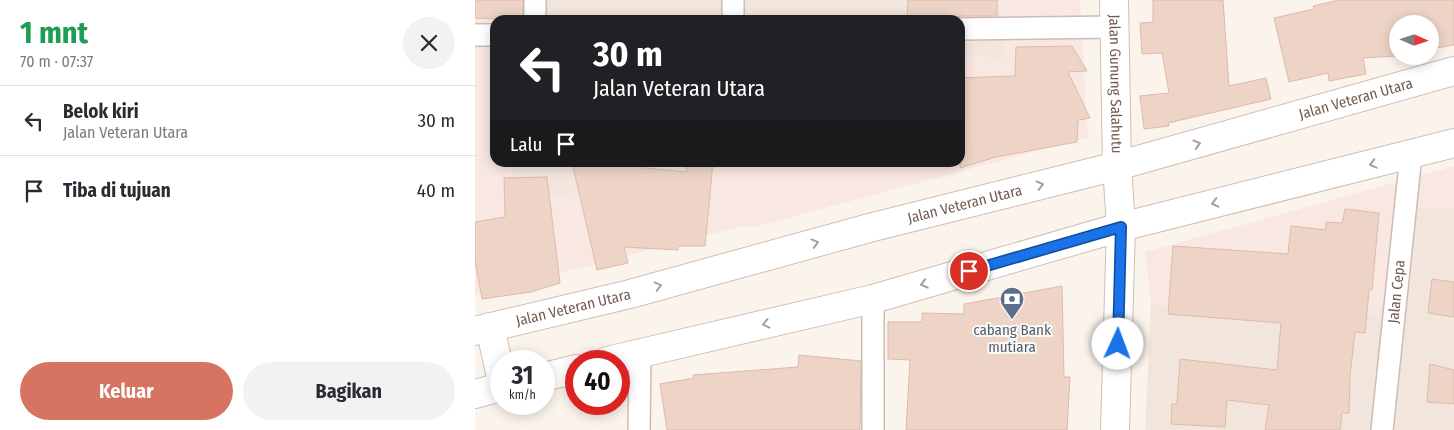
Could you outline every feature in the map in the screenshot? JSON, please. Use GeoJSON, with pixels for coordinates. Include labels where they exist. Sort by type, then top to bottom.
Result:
{"type":"FeatureCollection","features":[{"type":"Feature","properties":{"kind":"main road","name":"Jalan Gunung Salahutu"},"geometry":{"type":"LineString","coordinates":[[1114,0],[1117,166],[1121,227],[1115,430]]}},
{"type":"Feature","properties":{"kind":"main road","name":"Jalan Veteran Utara"},"geometry":{"type":"LineString","coordinates":[[483,329],[630,294],[873,227],[1117,166],[1454,72]]}},
{"type":"Feature","properties":{"kind":"main road"},"geometry":{"type":"LineString","coordinates":[[630,355],[873,299],[1121,227],[1454,143]]}},
{"type":"Feature","properties":{"kind":"main road"},"geometry":{"type":"LineString","coordinates":[[483,329],[491,350]]}},
{"type":"Feature","properties":{"kind":"main road"},"geometry":{"type":"LineString","coordinates":[[475,394],[490,390]]}},
{"type":"Feature","properties":{"kind":"street"},"geometry":{"type":"LineString","coordinates":[[535,0],[535,15]]}},
{"type":"Feature","properties":{"kind":"street"},"geometry":{"type":"LineString","coordinates":[[733,0],[733,15]]}},
{"type":"Feature","properties":{"kind":"street"},"geometry":{"type":"LineString","coordinates":[[965,29],[1115,27]]}},
{"type":"Feature","properties":{"kind":"street"},"geometry":{"type":"LineString","coordinates":[[475,35],[490,35]]}},
{"type":"Feature","properties":{"kind":"street","name":"Jalan Cepa"},"geometry":{"type":"LineString","coordinates":[[1381,430],[1411,155]]}},
{"type":"Feature","properties":{"kind":"street"},"geometry":{"type":"LineString","coordinates":[[873,299],[873,430]]}},
{"type":"Feature","properties":{"kind":"street"},"geometry":{"type":"LineString","coordinates":[[639,430],[640,353]]}},
{"type":"Feature","properties":{"kind":"shaded area"},"geometry":{"type":"Polygon","coordinates":[[[475,0],[999,0],[1005,59],[965,55],[965,15],[507,14],[475,0]]]}},
{"type":"Feature","properties":{"kind":"shaded area"},"geometry":{"type":"Polygon","coordinates":[[[999,0],[1080,0],[1088,137],[755,227],[739,227],[475,295],[475,14],[507,15],[490,15],[490,167],[513,167],[512,203],[590,191],[689,172],[690,167],[965,167],[965,55],[1005,59],[999,0]]]}},
{"type":"Feature","properties":{"kind":"shaded area"},"geometry":{"type":"Polygon","coordinates":[[[1454,166],[1454,208],[1416,207],[1379,314],[1151,304],[1145,252],[1454,166]]]}},
{"type":"Feature","properties":{"kind":"shaded area"},"geometry":{"type":"Polygon","coordinates":[[[513,167],[690,167],[689,172],[590,191],[511,203],[513,167]]]}},
{"type":"Feature","properties":{"kind":"shaded area"},"geometry":{"type":"Polygon","coordinates":[[[1416,207],[1454,208],[1454,430],[1145,430],[1151,304],[1379,313],[1416,207]]]}},
{"type":"Feature","properties":{"kind":"building"},"geometry":{"type":"Polygon","coordinates":[[[475,0],[523,0],[523,15],[490,15],[490,19],[475,18],[475,0]]]}},
{"type":"Feature","properties":{"kind":"building"},"geometry":{"type":"Polygon","coordinates":[[[908,0],[997,0],[997,16],[907,15],[908,0]]]}},
{"type":"Feature","properties":{"kind":"building"},"geometry":{"type":"Polygon","coordinates":[[[1153,0],[1223,0],[1229,86],[1266,78],[1271,99],[1168,123],[1169,126],[1144,129],[1140,96],[1169,93],[1162,53],[1142,54],[1140,23],[1153,22],[1153,0]]]}},
{"type":"Feature","properties":{"kind":"building"},"geometry":{"type":"Polygon","coordinates":[[[1339,0],[1454,0],[1454,45],[1439,48],[1439,15],[1389,15],[1389,56],[1363,58],[1366,74],[1329,81],[1328,73],[1289,82],[1274,18],[1314,9],[1313,6],[1339,0]]]}},
{"type":"Feature","properties":{"kind":"building"},"geometry":{"type":"Polygon","coordinates":[[[1072,46],[1087,71],[1068,72],[1090,118],[1078,120],[1077,142],[996,157],[965,166],[965,78],[1015,76],[1016,47],[1072,46]]]}},
{"type":"Feature","properties":{"kind":"building"},"geometry":{"type":"Polygon","coordinates":[[[573,167],[646,167],[686,172],[686,167],[713,167],[705,246],[678,246],[678,250],[624,247],[628,263],[597,270],[573,167]]]}},
{"type":"Feature","properties":{"kind":"building"},"geometry":{"type":"Polygon","coordinates":[[[547,177],[560,283],[531,292],[482,299],[475,260],[475,222],[505,217],[504,178],[547,177]]]}},
{"type":"Feature","properties":{"kind":"building"},"geometry":{"type":"Polygon","coordinates":[[[1345,209],[1379,213],[1372,290],[1369,290],[1365,333],[1355,332],[1350,375],[1349,413],[1342,413],[1340,430],[1265,430],[1269,405],[1227,400],[1225,427],[1171,424],[1172,404],[1177,404],[1180,359],[1277,370],[1281,323],[1168,314],[1173,246],[1288,254],[1291,226],[1326,230],[1326,222],[1342,223],[1345,209]]]}},
{"type":"Feature","properties":{"kind":"building"},"geometry":{"type":"Polygon","coordinates":[[[1432,279],[1454,282],[1454,317],[1428,313],[1432,279]]]}},
{"type":"Feature","properties":{"kind":"building"},"geometry":{"type":"Polygon","coordinates":[[[1062,286],[1064,377],[1070,377],[1067,430],[906,430],[910,360],[888,359],[888,322],[922,322],[922,313],[964,314],[964,304],[1062,286]]]}},
{"type":"Feature","properties":{"kind":"building"},"geometry":{"type":"Polygon","coordinates":[[[799,355],[861,361],[860,430],[667,430],[660,384],[694,378],[693,375],[798,367],[799,355]]]}},
{"type":"Feature","properties":{"kind":"building"},"geometry":{"type":"Polygon","coordinates":[[[1430,364],[1454,370],[1454,404],[1427,402],[1430,364]]]}},
{"type":"Feature","properties":{"kind":"place","name":"cabang Bank mutiara"},"geometry":{"type":"Point","coordinates":[1012,320]}},
{"type":"Feature","properties":{"kind":"route"},"geometry":{"type":"LineString","coordinates":[[969,271],[1121,227],[1118,344]]}}]}
